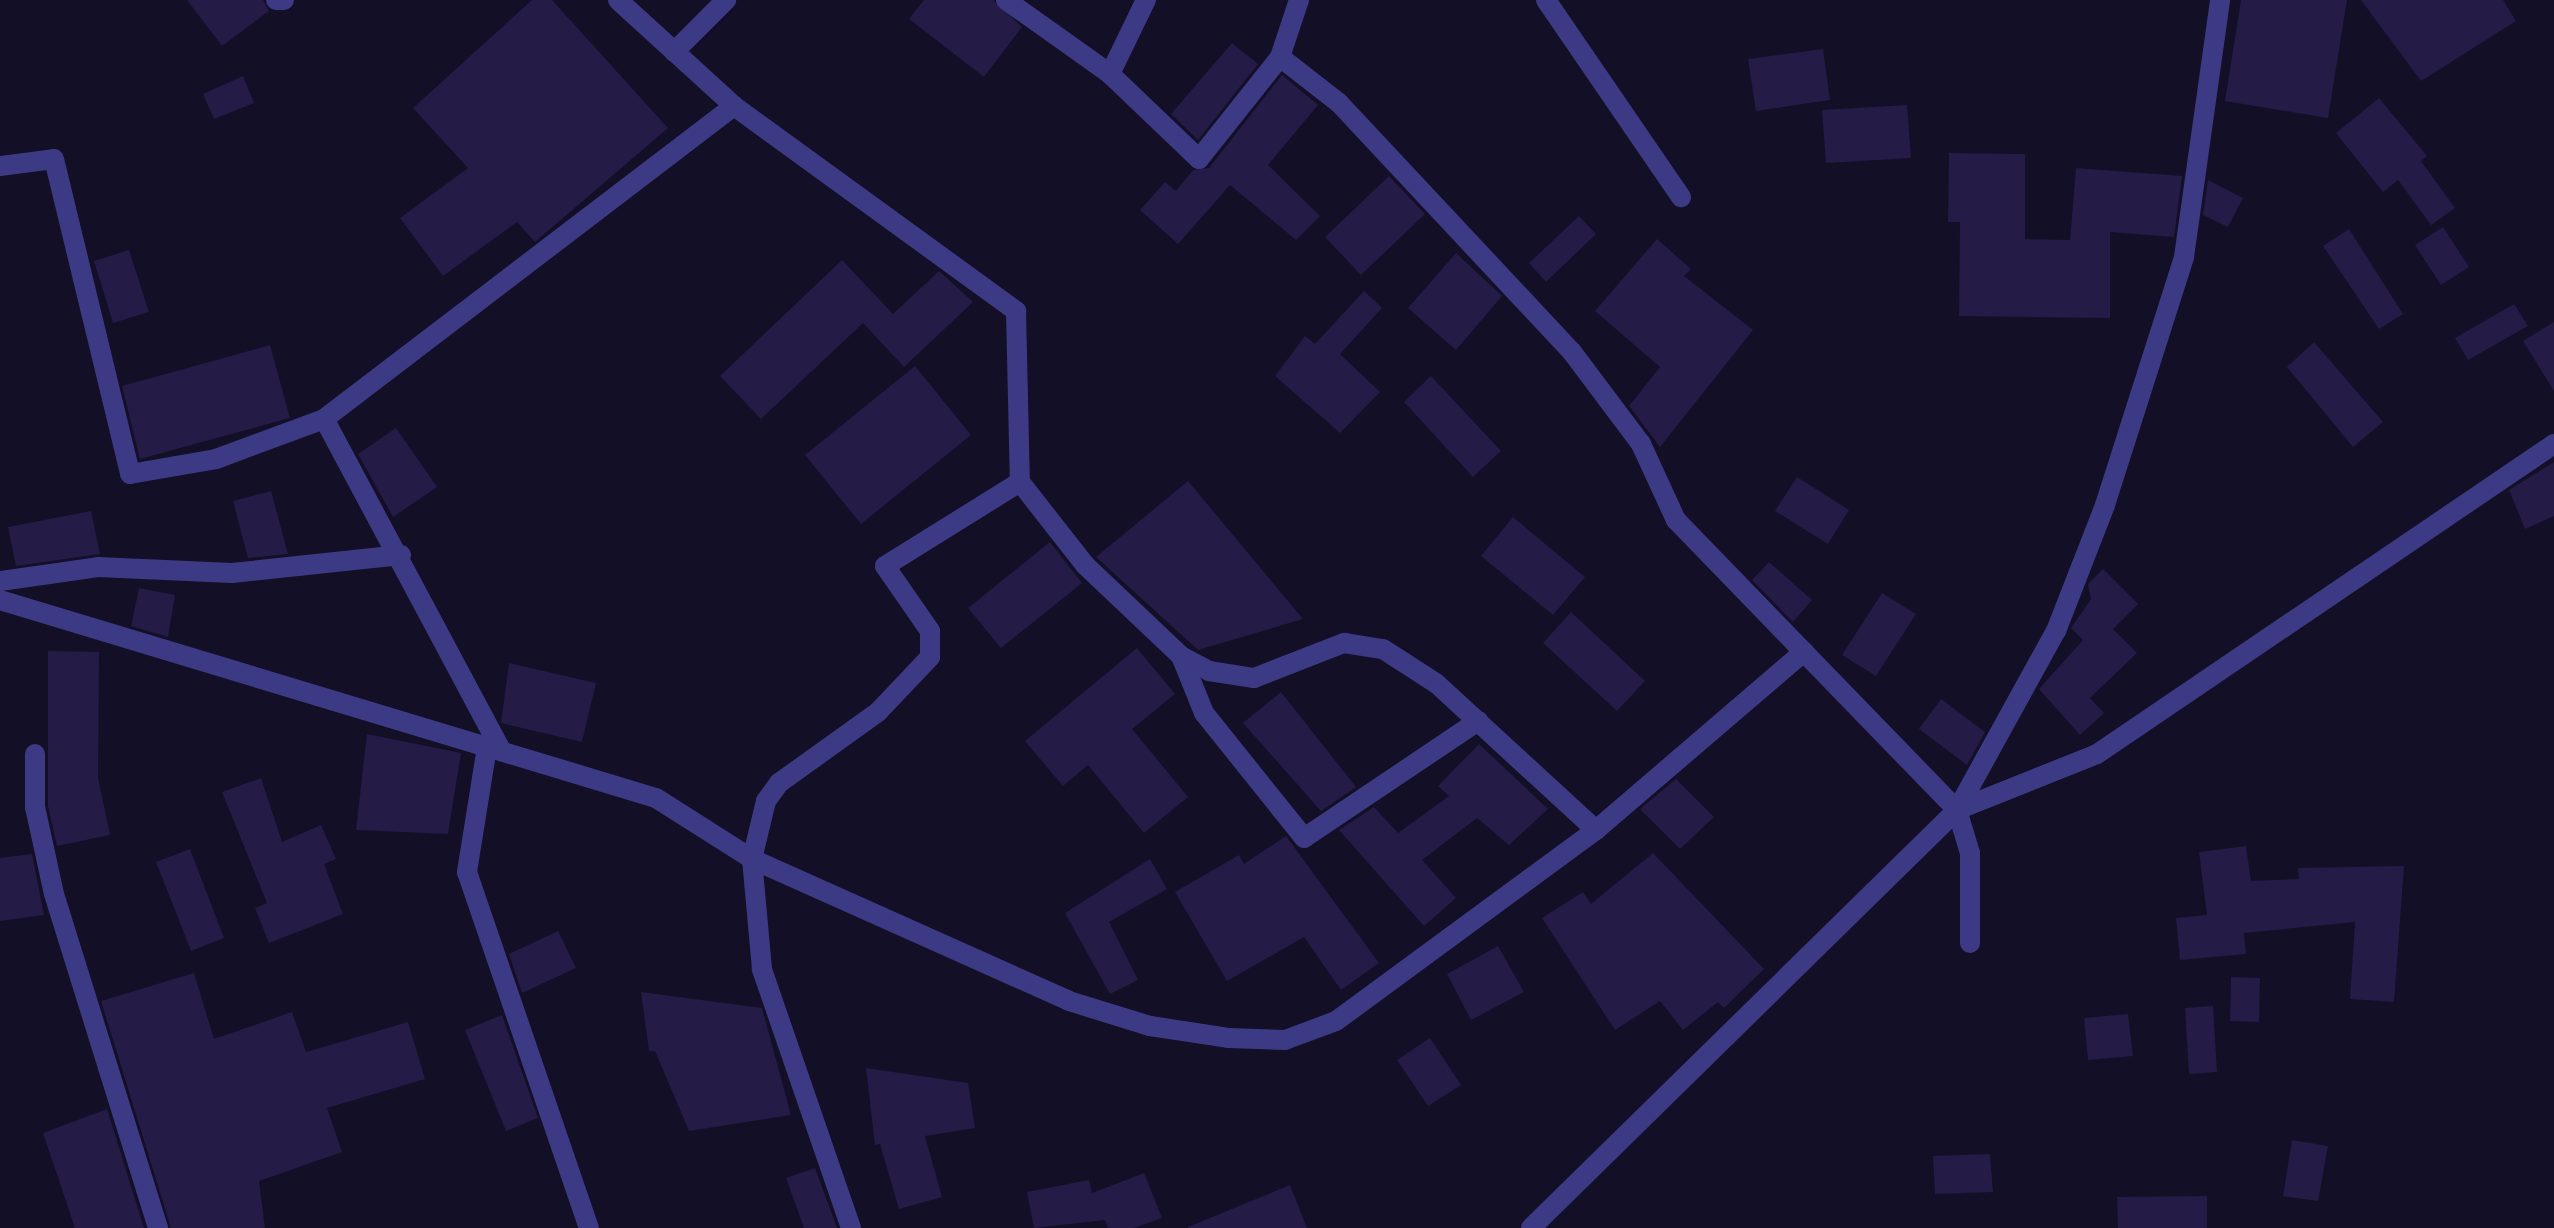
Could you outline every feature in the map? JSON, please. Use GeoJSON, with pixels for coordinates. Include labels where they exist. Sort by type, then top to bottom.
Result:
{"type":"FeatureCollection","features":[{"type":"Feature","properties":{"kind":"street"},"geometry":{"type":"LineString","coordinates":[[276,0],[284,0]]}},
{"type":"Feature","properties":{"kind":"street"},"geometry":{"type":"LineString","coordinates":[[618,0],[734,106],[1016,311],[1020,482],[1085,565],[1181,656],[1209,671],[1254,678],[1344,643],[1373,646],[1437,684],[1596,830]]}},
{"type":"Feature","properties":{"kind":"street"},"geometry":{"type":"LineString","coordinates":[[674,52],[726,0]]}},
{"type":"Feature","properties":{"kind":"street"},"geometry":{"type":"LineString","coordinates":[[1006,0],[1110,74],[1199,159],[1280,57],[1299,0]]}},
{"type":"Feature","properties":{"kind":"street"},"geometry":{"type":"LineString","coordinates":[[1110,74],[1146,0]]}},
{"type":"Feature","properties":{"kind":"street"},"geometry":{"type":"LineString","coordinates":[[1546,0],[1681,197]]}},
{"type":"Feature","properties":{"kind":"street"},"geometry":{"type":"LineString","coordinates":[[1531,1228],[1957,810],[2056,631],[2105,505],[2184,257],[2220,0]]}},
{"type":"Feature","properties":{"kind":"street"},"geometry":{"type":"LineString","coordinates":[[1280,57],[1339,103],[1572,352],[1641,444],[1676,520],[1957,810],[1970,853],[1970,943]]}},
{"type":"Feature","properties":{"kind":"street"},"geometry":{"type":"LineString","coordinates":[[0,166],[54,159],[130,474],[216,459],[324,419],[734,106]]}},
{"type":"Feature","properties":{"kind":"street"},"geometry":{"type":"LineString","coordinates":[[324,419],[401,555],[494,748],[467,872],[589,1228]]}},
{"type":"Feature","properties":{"kind":"street"},"geometry":{"type":"LineString","coordinates":[[1957,810],[2097,754],[2554,444]]}},
{"type":"Feature","properties":{"kind":"street"},"geometry":{"type":"LineString","coordinates":[[851,1228],[762,969],[752,859],[766,801],[779,783],[878,712],[930,657],[930,631],[885,566],[1020,482]]}},
{"type":"Feature","properties":{"kind":"street"},"geometry":{"type":"LineString","coordinates":[[0,581],[98,567],[232,573],[401,555]]}},
{"type":"Feature","properties":{"kind":"street"},"geometry":{"type":"LineString","coordinates":[[0,600],[656,798],[752,859],[1069,1001],[1150,1026],[1285,1040],[1336,1021],[1596,830],[1804,652]]}},
{"type":"Feature","properties":{"kind":"street"},"geometry":{"type":"LineString","coordinates":[[1181,656],[1204,713],[1304,838],[1478,721]]}},
{"type":"Feature","properties":{"kind":"street"},"geometry":{"type":"LineString","coordinates":[[35,754],[35,807],[54,894],[158,1228]]}},
{"type":"Feature","properties":{"kind":"building"},"geometry":{"type":"Polygon","coordinates":[[[187,0],[263,0],[269,11],[222,46],[187,0]]]}},
{"type":"Feature","properties":{"kind":"building"},"geometry":{"type":"Polygon","coordinates":[[[532,0],[552,0],[668,128],[535,242],[517,222],[443,276],[400,218],[468,168],[413,108],[532,0]]]}},
{"type":"Feature","properties":{"kind":"building"},"geometry":{"type":"Polygon","coordinates":[[[924,0],[993,0],[1022,27],[984,77],[909,19],[924,0]]]}},
{"type":"Feature","properties":{"kind":"building"},"geometry":{"type":"Polygon","coordinates":[[[2241,0],[2347,0],[2328,118],[2225,101],[2241,0]]]}},
{"type":"Feature","properties":{"kind":"building"},"geometry":{"type":"Polygon","coordinates":[[[2361,0],[2503,0],[2516,21],[2421,81],[2361,0]]]}},
{"type":"Feature","properties":{"kind":"building"},"geometry":{"type":"Polygon","coordinates":[[[1232,43],[1258,64],[1198,140],[1171,114],[1232,43]]]}},
{"type":"Feature","properties":{"kind":"building"},"geometry":{"type":"Polygon","coordinates":[[[1823,49],[1830,100],[1756,111],[1748,59],[1823,49]]]}},
{"type":"Feature","properties":{"kind":"building"},"geometry":{"type":"Polygon","coordinates":[[[1282,75],[1318,105],[1268,165],[1320,216],[1296,240],[1230,185],[1178,244],[1140,210],[1165,182],[1176,191],[1193,170],[1209,168],[1282,75]]]}},
{"type":"Feature","properties":{"kind":"building"},"geometry":{"type":"Polygon","coordinates":[[[243,76],[254,103],[214,119],[203,94],[243,76]]]}},
{"type":"Feature","properties":{"kind":"building"},"geometry":{"type":"Polygon","coordinates":[[[2379,98],[2427,156],[2421,161],[2455,208],[2431,225],[2398,180],[2383,192],[2336,133],[2379,98]]]}},
{"type":"Feature","properties":{"kind":"building"},"geometry":{"type":"Polygon","coordinates":[[[1907,105],[1911,158],[1826,163],[1822,110],[1907,105]]]}},
{"type":"Feature","properties":{"kind":"building"},"geometry":{"type":"Polygon","coordinates":[[[1949,153],[2025,154],[2025,239],[2070,240],[2076,168],[2182,176],[2174,237],[2110,232],[2110,318],[1959,316],[1960,222],[1948,222],[1949,153]]]}},
{"type":"Feature","properties":{"kind":"building"},"geometry":{"type":"Polygon","coordinates":[[[1389,176],[1425,214],[1361,275],[1325,237],[1389,176]]]}},
{"type":"Feature","properties":{"kind":"building"},"geometry":{"type":"Polygon","coordinates":[[[2208,180],[2243,198],[2228,227],[2203,215],[2208,180]]]}},
{"type":"Feature","properties":{"kind":"building"},"geometry":{"type":"Polygon","coordinates":[[[1579,216],[1596,234],[1546,282],[1529,263],[1579,216]]]}},
{"type":"Feature","properties":{"kind":"building"},"geometry":{"type":"Polygon","coordinates":[[[2443,227],[2469,267],[2441,285],[2415,245],[2443,227]]]}},
{"type":"Feature","properties":{"kind":"building"},"geometry":{"type":"Polygon","coordinates":[[[2349,229],[2403,314],[2379,329],[2323,246],[2349,229]]]}},
{"type":"Feature","properties":{"kind":"building"},"geometry":{"type":"Polygon","coordinates":[[[1657,239],[1691,269],[1684,276],[1753,330],[1660,447],[1629,406],[1660,367],[1595,311],[1657,239]]]}},
{"type":"Feature","properties":{"kind":"building"},"geometry":{"type":"Polygon","coordinates":[[[129,250],[149,312],[113,323],[94,261],[129,250]]]}},
{"type":"Feature","properties":{"kind":"building"},"geometry":{"type":"Polygon","coordinates":[[[1456,253],[1502,296],[1456,350],[1408,308],[1456,253]]]}},
{"type":"Feature","properties":{"kind":"building"},"geometry":{"type":"Polygon","coordinates":[[[842,260],[893,314],[939,271],[973,302],[904,367],[863,323],[761,419],[720,376],[842,260]]]}},
{"type":"Feature","properties":{"kind":"building"},"geometry":{"type":"Polygon","coordinates":[[[1364,291],[1382,308],[1340,354],[1380,392],[1340,433],[1275,376],[1305,336],[1315,344],[1364,291]]]}},
{"type":"Feature","properties":{"kind":"building"},"geometry":{"type":"Polygon","coordinates":[[[2514,304],[2528,326],[2468,360],[2455,338],[2514,304]]]}},
{"type":"Feature","properties":{"kind":"building"},"geometry":{"type":"Polygon","coordinates":[[[2554,322],[2554,391],[2523,341],[2554,322]]]}},
{"type":"Feature","properties":{"kind":"building"},"geometry":{"type":"Polygon","coordinates":[[[2314,342],[2383,422],[2353,447],[2287,367],[2314,342]]]}},
{"type":"Feature","properties":{"kind":"building"},"geometry":{"type":"Polygon","coordinates":[[[270,345],[290,418],[140,459],[122,386],[270,345]]]}},
{"type":"Feature","properties":{"kind":"building"},"geometry":{"type":"Polygon","coordinates":[[[915,366],[971,435],[861,524],[805,455],[915,366]]]}},
{"type":"Feature","properties":{"kind":"building"},"geometry":{"type":"Polygon","coordinates":[[[1431,376],[1501,451],[1473,477],[1404,402],[1431,376]]]}},
{"type":"Feature","properties":{"kind":"building"},"geometry":{"type":"Polygon","coordinates":[[[396,428],[437,487],[393,517],[358,454],[396,428]]]}},
{"type":"Feature","properties":{"kind":"building"},"geometry":{"type":"Polygon","coordinates":[[[2554,462],[2554,516],[2525,529],[2509,490],[2554,462]]]}},
{"type":"Feature","properties":{"kind":"building"},"geometry":{"type":"Polygon","coordinates":[[[1797,477],[1849,510],[1828,544],[1775,511],[1797,477]]]}},
{"type":"Feature","properties":{"kind":"building"},"geometry":{"type":"Polygon","coordinates":[[[1188,481],[1303,619],[1198,650],[1096,557],[1188,481]]]}},
{"type":"Feature","properties":{"kind":"building"},"geometry":{"type":"Polygon","coordinates":[[[271,491],[288,554],[248,558],[233,501],[271,491]]]}},
{"type":"Feature","properties":{"kind":"building"},"geometry":{"type":"Polygon","coordinates":[[[91,511],[100,554],[16,566],[8,527],[91,511]]]}},
{"type":"Feature","properties":{"kind":"building"},"geometry":{"type":"Polygon","coordinates":[[[1513,517],[1585,577],[1553,615],[1481,556],[1513,517]]]}},
{"type":"Feature","properties":{"kind":"building"},"geometry":{"type":"Polygon","coordinates":[[[1050,542],[1082,583],[1001,648],[968,608],[1050,542]]]}},
{"type":"Feature","properties":{"kind":"building"},"geometry":{"type":"Polygon","coordinates":[[[1769,562],[1812,600],[1793,622],[1752,580],[1769,562]]]}},
{"type":"Feature","properties":{"kind":"building"},"geometry":{"type":"Polygon","coordinates":[[[2103,569],[2138,604],[2113,629],[2137,653],[2090,698],[2104,713],[2080,735],[2039,689],[2083,640],[2071,628],[2091,599],[2088,584],[2103,569]]]}},
{"type":"Feature","properties":{"kind":"building"},"geometry":{"type":"Polygon","coordinates":[[[139,588],[175,595],[168,637],[131,626],[139,588]]]}},
{"type":"Feature","properties":{"kind":"building"},"geometry":{"type":"Polygon","coordinates":[[[1882,593],[1916,614],[1876,676],[1842,655],[1882,593]]]}},
{"type":"Feature","properties":{"kind":"building"},"geometry":{"type":"Polygon","coordinates":[[[1571,612],[1645,681],[1617,711],[1543,643],[1571,612]]]}},
{"type":"Feature","properties":{"kind":"building"},"geometry":{"type":"Polygon","coordinates":[[[1137,648],[1175,694],[1132,729],[1188,797],[1144,833],[1088,765],[1063,786],[1025,741],[1137,648]]]}},
{"type":"Feature","properties":{"kind":"building"},"geometry":{"type":"Polygon","coordinates":[[[48,651],[99,652],[98,778],[110,835],[57,846],[48,806],[48,651]]]}},
{"type":"Feature","properties":{"kind":"building"},"geometry":{"type":"Polygon","coordinates":[[[509,663],[596,683],[582,742],[501,723],[509,663]]]}},
{"type":"Feature","properties":{"kind":"building"},"geometry":{"type":"Polygon","coordinates":[[[1281,692],[1356,787],[1321,811],[1243,723],[1281,692]]]}},
{"type":"Feature","properties":{"kind":"building"},"geometry":{"type":"Polygon","coordinates":[[[1941,699],[1985,732],[1967,765],[1919,729],[1941,699]]]}},
{"type":"Feature","properties":{"kind":"building"},"geometry":{"type":"Polygon","coordinates":[[[367,734],[461,753],[448,834],[356,830],[367,734]]]}},
{"type":"Feature","properties":{"kind":"building"},"geometry":{"type":"Polygon","coordinates":[[[1479,744],[1548,809],[1509,845],[1477,818],[1422,860],[1456,898],[1424,926],[1339,830],[1374,807],[1398,833],[1449,796],[1438,786],[1479,744]]]}},
{"type":"Feature","properties":{"kind":"building"},"geometry":{"type":"Polygon","coordinates":[[[261,778],[282,842],[321,825],[336,859],[324,864],[343,914],[269,943],[255,908],[267,903],[222,792],[261,778]]]}},
{"type":"Feature","properties":{"kind":"building"},"geometry":{"type":"Polygon","coordinates":[[[1676,779],[1714,817],[1680,849],[1640,809],[1676,779]]]}},
{"type":"Feature","properties":{"kind":"building"},"geometry":{"type":"Polygon","coordinates":[[[1286,836],[1379,963],[1341,990],[1304,937],[1227,981],[1175,892],[1239,855],[1244,864],[1286,836]]]}},
{"type":"Feature","properties":{"kind":"building"},"geometry":{"type":"Polygon","coordinates":[[[2246,846],[2251,881],[2299,879],[2298,868],[2404,866],[2394,1002],[2350,999],[2355,922],[2244,933],[2246,954],[2180,960],[2176,918],[2207,915],[2199,852],[2246,846]]]}},
{"type":"Feature","properties":{"kind":"building"},"geometry":{"type":"Polygon","coordinates":[[[190,849],[224,938],[191,951],[156,862],[190,849]]]}},
{"type":"Feature","properties":{"kind":"building"},"geometry":{"type":"Polygon","coordinates":[[[1653,853],[1764,969],[1724,1008],[1718,1002],[1683,1030],[1660,1001],[1615,1030],[1542,918],[1583,892],[1591,904],[1653,853]]]}},
{"type":"Feature","properties":{"kind":"building"},"geometry":{"type":"Polygon","coordinates":[[[32,854],[44,915],[0,921],[0,858],[32,854]]]}},
{"type":"Feature","properties":{"kind":"building"},"geometry":{"type":"Polygon","coordinates":[[[1150,859],[1167,889],[1109,922],[1138,980],[1110,994],[1065,913],[1150,859]]]}},
{"type":"Feature","properties":{"kind":"building"},"geometry":{"type":"Polygon","coordinates":[[[558,931],[576,968],[522,993],[509,954],[558,931]]]}},
{"type":"Feature","properties":{"kind":"building"},"geometry":{"type":"Polygon","coordinates":[[[1498,946],[1524,992],[1471,1020],[1447,974],[1498,946]]]}},
{"type":"Feature","properties":{"kind":"building"},"geometry":{"type":"Polygon","coordinates":[[[194,973],[214,1039],[292,1012],[306,1052],[408,1022],[425,1079],[327,1108],[342,1152],[259,1181],[265,1228],[171,1228],[101,1001],[194,973]]]}},
{"type":"Feature","properties":{"kind":"building"},"geometry":{"type":"Polygon","coordinates":[[[2231,977],[2260,978],[2259,1022],[2230,1021],[2231,977]]]}},
{"type":"Feature","properties":{"kind":"building"},"geometry":{"type":"Polygon","coordinates":[[[641,992],[762,1008],[791,1115],[689,1131],[655,1051],[649,1051],[641,992]]]}},
{"type":"Feature","properties":{"kind":"building"},"geometry":{"type":"Polygon","coordinates":[[[2213,1006],[2217,1072],[2189,1074],[2185,1008],[2213,1006]]]}},
{"type":"Feature","properties":{"kind":"building"},"geometry":{"type":"Polygon","coordinates":[[[2128,1014],[2133,1056],[2088,1060],[2084,1018],[2128,1014]]]}},
{"type":"Feature","properties":{"kind":"building"},"geometry":{"type":"Polygon","coordinates":[[[502,1015],[538,1118],[506,1131],[465,1030],[502,1015]]]}},
{"type":"Feature","properties":{"kind":"building"},"geometry":{"type":"Polygon","coordinates":[[[1430,1038],[1461,1085],[1428,1106],[1397,1060],[1430,1038]]]}},
{"type":"Feature","properties":{"kind":"building"},"geometry":{"type":"Polygon","coordinates":[[[866,1068],[968,1083],[975,1128],[925,1136],[942,1197],[899,1209],[880,1144],[875,1145],[866,1068]]]}},
{"type":"Feature","properties":{"kind":"building"},"geometry":{"type":"Polygon","coordinates":[[[107,1109],[144,1228],[75,1228],[43,1133],[107,1109]]]}},
{"type":"Feature","properties":{"kind":"building"},"geometry":{"type":"Polygon","coordinates":[[[2292,1140],[2328,1146],[2318,1201],[2283,1196],[2292,1140]]]}},
{"type":"Feature","properties":{"kind":"building"},"geometry":{"type":"Polygon","coordinates":[[[1990,1154],[1993,1192],[1935,1194],[1933,1156],[1990,1154]]]}},
{"type":"Feature","properties":{"kind":"building"},"geometry":{"type":"Polygon","coordinates":[[[815,1168],[837,1228],[804,1228],[786,1178],[815,1168]]]}},
{"type":"Feature","properties":{"kind":"building"},"geometry":{"type":"Polygon","coordinates":[[[1144,1173],[1162,1218],[1134,1228],[1108,1228],[1105,1220],[1034,1228],[1027,1192],[1089,1180],[1092,1193],[1144,1173]]]}},
{"type":"Feature","properties":{"kind":"building"},"geometry":{"type":"Polygon","coordinates":[[[1290,1185],[1307,1228],[1188,1228],[1188,1227],[1290,1185]]]}},
{"type":"Feature","properties":{"kind":"building"},"geometry":{"type":"Polygon","coordinates":[[[2207,1196],[2207,1228],[2118,1228],[2117,1197],[2207,1196]]]}}]}
